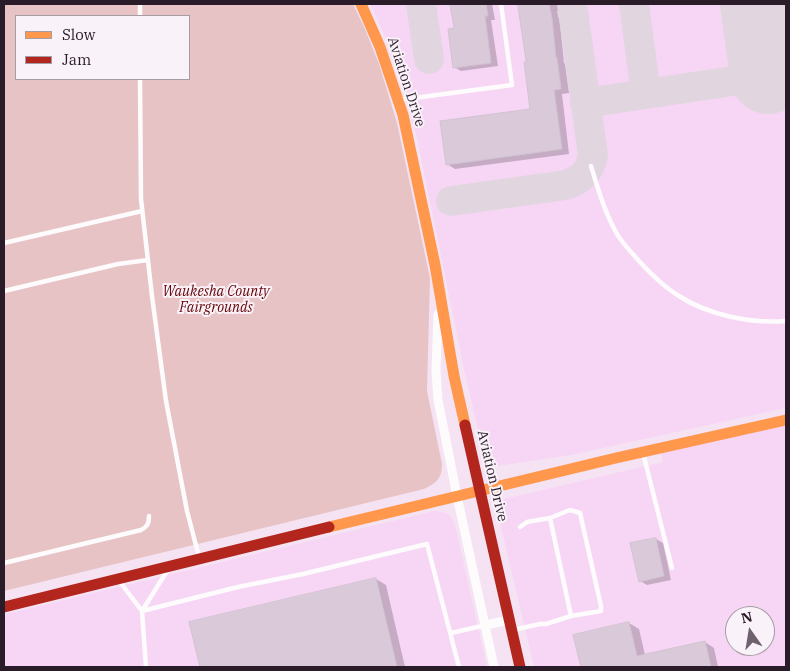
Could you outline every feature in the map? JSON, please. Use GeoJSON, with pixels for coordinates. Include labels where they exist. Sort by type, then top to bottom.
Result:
{"type":"FeatureCollection","features":[{"type":"Feature","properties":{"kind":"street","name":"Aviation Drive"},"geometry":{"type":"LineString","coordinates":[[361,4],[380,48],[398,100],[412,156],[454,376],[520,667]]}},
{"type":"Feature","properties":{"kind":"street","name":"Aviation Drive"},"geometry":{"type":"LineString","coordinates":[[439,290],[436,371],[438,400],[494,667]]}},
{"type":"Feature","properties":{"kind":"street"},"geometry":{"type":"LineString","coordinates":[[4,607],[480,490],[786,420]]}},
{"type":"Feature","properties":{"kind":"street"},"geometry":{"type":"LineString","coordinates":[[486,625],[511,625]]}},
{"type":"Feature","properties":{"kind":"lane"},"geometry":{"type":"LineString","coordinates":[[398,100],[512,84],[501,4]]}},
{"type":"Feature","properties":{"kind":"lane"},"geometry":{"type":"LineString","coordinates":[[140,80],[141,199],[148,260],[166,401],[187,511],[199,559]]}},
{"type":"Feature","properties":{"kind":"lane"},"geometry":{"type":"LineString","coordinates":[[591,166],[603,204],[618,235],[654,277],[680,297],[703,308],[738,318],[758,321],[786,321]]}},
{"type":"Feature","properties":{"kind":"lane"},"geometry":{"type":"LineString","coordinates":[[4,243],[142,211]]}},
{"type":"Feature","properties":{"kind":"lane"},"geometry":{"type":"LineString","coordinates":[[4,292],[118,264],[148,260]]}},
{"type":"Feature","properties":{"kind":"lane"},"geometry":{"type":"LineString","coordinates":[[643,452],[672,568]]}},
{"type":"Feature","properties":{"kind":"lane"},"geometry":{"type":"LineString","coordinates":[[511,625],[546,624],[572,616],[601,611],[580,513],[570,510],[550,518],[527,522],[520,527]]}},
{"type":"Feature","properties":{"kind":"lane"},"geometry":{"type":"LineString","coordinates":[[4,563],[141,530],[146,528],[149,516]]}},
{"type":"Feature","properties":{"kind":"lane"},"geometry":{"type":"LineString","coordinates":[[550,518],[572,616]]}},
{"type":"Feature","properties":{"kind":"lane"},"geometry":{"type":"LineString","coordinates":[[142,611],[427,544],[459,667]]}},
{"type":"Feature","properties":{"kind":"lane"},"geometry":{"type":"LineString","coordinates":[[142,611],[170,566]]}},
{"type":"Feature","properties":{"kind":"lane"},"geometry":{"type":"LineString","coordinates":[[117,579],[142,611],[146,667]]}},
{"type":"Feature","properties":{"kind":"lane"},"geometry":{"type":"LineString","coordinates":[[451,632],[486,625]]}},
{"type":"Feature","properties":{"kind":"shaded area"},"geometry":{"type":"Polygon","coordinates":[[[370,4],[786,4],[786,408],[571,455],[498,466],[487,460],[483,451],[464,369],[417,138],[401,82],[384,34],[370,4]]]}},
{"type":"Feature","properties":{"kind":"shaded area"},"geometry":{"type":"Polygon","coordinates":[[[786,424],[786,667],[534,667],[495,501],[663,462],[661,452],[786,424]]]}},
{"type":"Feature","properties":{"kind":"shaded area"},"geometry":{"type":"Polygon","coordinates":[[[434,511],[450,515],[453,521],[487,667],[4,667],[4,615],[6,614],[434,511]]]}},
{"type":"Feature","properties":{"kind":"green space","name":"Waukesha County Fairgrounds"},"geometry":{"type":"Polygon","coordinates":[[[4,4],[353,4],[379,64],[397,123],[430,278],[427,391],[442,469],[435,482],[424,489],[4,591],[4,4]]]}},
{"type":"Feature","properties":{"kind":"building"},"geometry":{"type":"Polygon","coordinates":[[[450,4],[486,4],[488,16],[485,16],[491,63],[453,68],[448,29],[454,28],[450,4]]]}},
{"type":"Feature","properties":{"kind":"building"},"geometry":{"type":"Polygon","coordinates":[[[518,4],[549,4],[561,89],[554,90],[562,149],[446,165],[440,121],[530,109],[518,4]]]}},
{"type":"Feature","properties":{"kind":"building"},"geometry":{"type":"Polygon","coordinates":[[[656,538],[664,576],[639,582],[630,543],[656,538]]]}},
{"type":"Feature","properties":{"kind":"building"},"geometry":{"type":"Polygon","coordinates":[[[376,578],[397,667],[200,667],[189,622],[376,578]]]}},
{"type":"Feature","properties":{"kind":"building"},"geometry":{"type":"Polygon","coordinates":[[[629,622],[637,656],[705,641],[711,667],[581,667],[573,635],[629,622]]]}},
{"type":"Feature","properties":{"kind":"taxiway"},"geometry":{"type":"LineString","coordinates":[[421,4],[429,59]]}},
{"type":"Feature","properties":{"kind":"taxiway"},"geometry":{"type":"LineString","coordinates":[[451,201],[566,185],[581,177],[590,166],[593,155],[572,4]]}},
{"type":"Feature","properties":{"kind":"taxiway"},"geometry":{"type":"LineString","coordinates":[[634,4],[646,94],[786,73]]}},
{"type":"Feature","properties":{"kind":"taxiway"},"geometry":{"type":"LineString","coordinates":[[585,103],[646,94]]}},
{"type":"Feature","properties":{"kind":"runway"},"geometry":{"type":"LineString","coordinates":[[758,4],[768,76]]}},
{"type":"Feature","properties":{"kind":"traffic: slow"},"geometry":{"type":"LineString","coordinates":[[361,4],[380,47],[403,115],[435,265],[454,376],[465,425]]}},
{"type":"Feature","properties":{"kind":"traffic: slow"},"geometry":{"type":"LineString","coordinates":[[329,527],[616,458],[786,420]]}},
{"type":"Feature","properties":{"kind":"traffic: jam"},"geometry":{"type":"LineString","coordinates":[[465,425],[520,667]]}},
{"type":"Feature","properties":{"kind":"traffic: jam"},"geometry":{"type":"LineString","coordinates":[[4,607],[329,527]]}}]}
